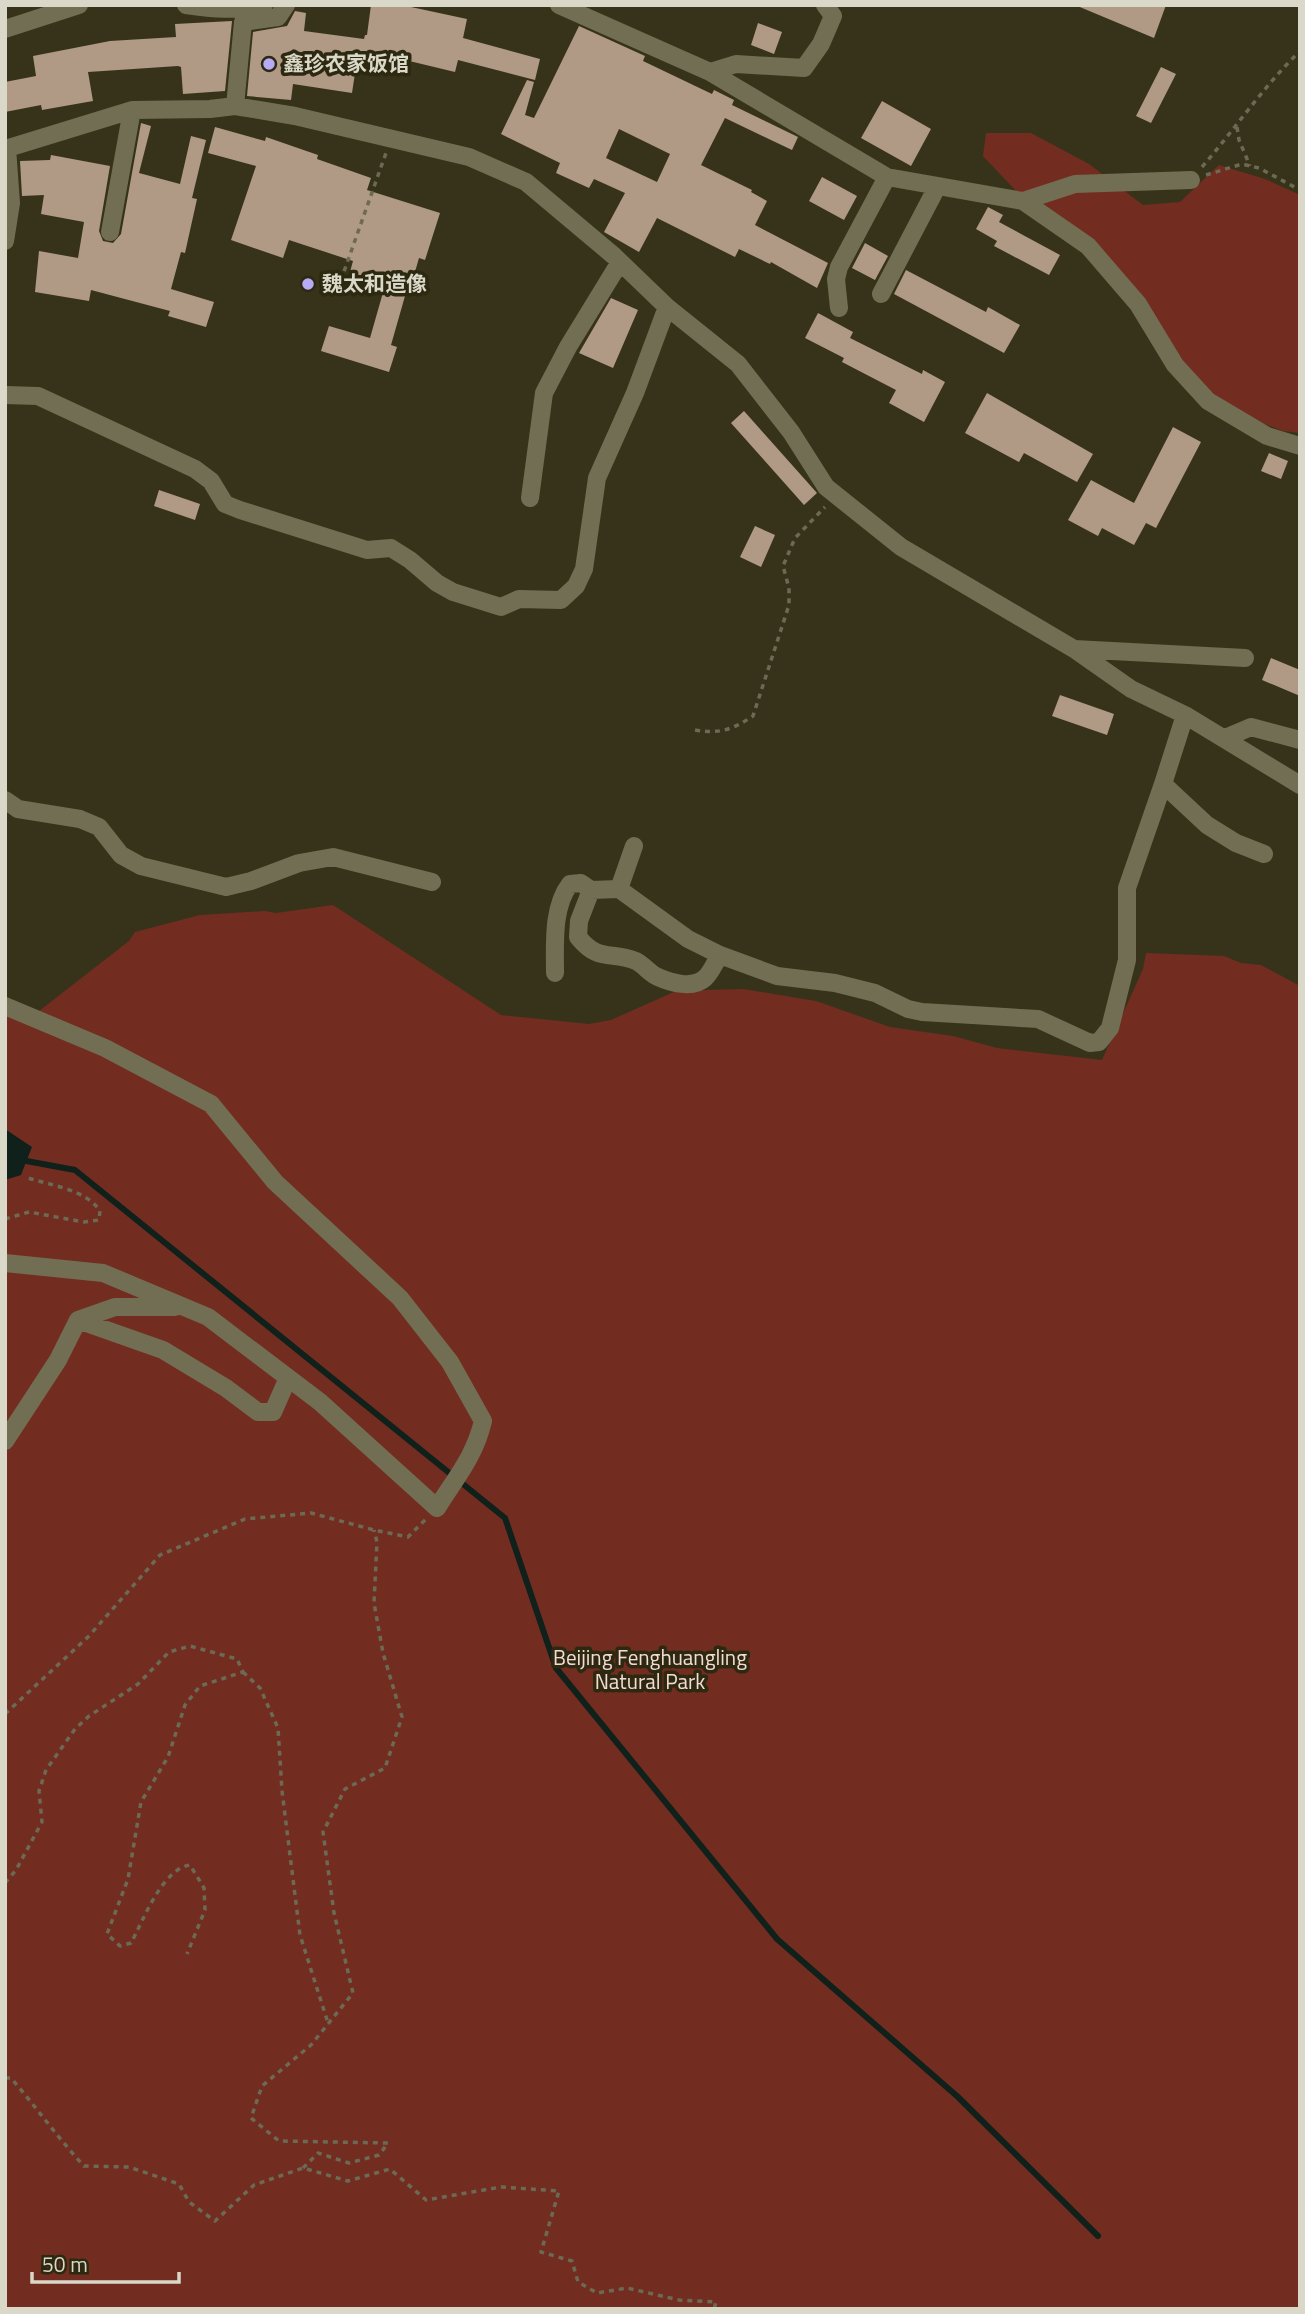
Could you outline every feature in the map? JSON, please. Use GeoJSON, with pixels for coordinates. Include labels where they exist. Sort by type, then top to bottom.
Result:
{"type":"FeatureCollection","features":[{"type":"Feature","properties":{"kind":"street"},"geometry":{"type":"LineString","coordinates":[[5,29],[22,14],[79,5]]}},
{"type":"Feature","properties":{"kind":"street"},"geometry":{"type":"LineString","coordinates":[[186,5],[246,9],[264,5]]}},
{"type":"Feature","properties":{"kind":"street"},"geometry":{"type":"LineString","coordinates":[[235,106],[243,22],[278,17],[286,5]]}},
{"type":"Feature","properties":{"kind":"street"},"geometry":{"type":"LineString","coordinates":[[559,5],[710,72],[887,177],[1023,201],[1088,246],[1139,304],[1175,365],[1208,401],[1267,436],[1300,446]]}},
{"type":"Feature","properties":{"kind":"street"},"geometry":{"type":"LineString","coordinates":[[710,72],[736,64],[804,68],[821,44],[833,16],[825,5]]}},
{"type":"Feature","properties":{"kind":"street"},"geometry":{"type":"LineString","coordinates":[[5,241],[11,202],[6,148],[132,110],[235,106],[295,116],[469,157],[526,182],[620,262],[667,307],[738,364],[791,432],[826,486],[901,547],[1074,649],[1131,688],[1185,715],[1300,785]]}},
{"type":"Feature","properties":{"kind":"street"},"geometry":{"type":"LineString","coordinates":[[110,232],[132,110]]}},
{"type":"Feature","properties":{"kind":"street"},"geometry":{"type":"LineString","coordinates":[[839,308],[836,279],[839,267],[887,177]]}},
{"type":"Feature","properties":{"kind":"street"},"geometry":{"type":"LineString","coordinates":[[1023,201],[1075,184],[1191,180]]}},
{"type":"Feature","properties":{"kind":"street"},"geometry":{"type":"LineString","coordinates":[[881,293],[937,187]]}},
{"type":"Feature","properties":{"kind":"street"},"geometry":{"type":"LineString","coordinates":[[530,498],[544,393],[568,347],[620,262]]}},
{"type":"Feature","properties":{"kind":"street"},"geometry":{"type":"LineString","coordinates":[[5,395],[38,396],[195,469],[211,481],[225,504],[240,510],[367,550],[391,548],[453,592],[501,607],[519,599],[561,600],[576,586],[584,569],[597,478],[635,393],[667,307]]}},
{"type":"Feature","properties":{"kind":"street"},"geometry":{"type":"LineString","coordinates":[[1074,649],[1245,658]]}},
{"type":"Feature","properties":{"kind":"street"},"geometry":{"type":"LineString","coordinates":[[555,972],[559,908],[570,884],[581,883],[591,890],[619,889],[688,939],[720,955],[777,976],[835,983],[875,993],[908,1009],[922,1012],[1038,1019],[1090,1043],[1099,1042],[1110,1028],[1127,960],[1127,888],[1185,715]]}},
{"type":"Feature","properties":{"kind":"street"},"geometry":{"type":"LineString","coordinates":[[1225,738],[1251,727],[1300,740]]}},
{"type":"Feature","properties":{"kind":"street"},"geometry":{"type":"LineString","coordinates":[[1163,784],[1207,825],[1236,843],[1264,854]]}},
{"type":"Feature","properties":{"kind":"street"},"geometry":{"type":"LineString","coordinates":[[5,800],[18,809],[80,819],[100,827],[121,855],[141,866],[226,887],[251,881],[299,863],[333,857],[432,881]]}},
{"type":"Feature","properties":{"kind":"street"},"geometry":{"type":"LineString","coordinates":[[619,889],[634,846]]}},
{"type":"Feature","properties":{"kind":"street"},"geometry":{"type":"LineString","coordinates":[[591,890],[579,921],[578,937],[587,949],[601,955],[636,961],[657,977],[694,985],[705,978],[720,955]]}},
{"type":"Feature","properties":{"kind":"street"},"geometry":{"type":"LineString","coordinates":[[5,1006],[105,1048],[211,1104],[275,1182],[400,1298],[450,1362],[483,1421],[478,1438],[464,1469],[437,1508],[320,1402],[208,1317],[103,1273],[5,1264]]}},
{"type":"Feature","properties":{"kind":"street"},"geometry":{"type":"LineString","coordinates":[[5,1441],[58,1360],[78,1320],[115,1307],[163,1306],[188,1309]]}},
{"type":"Feature","properties":{"kind":"street"},"geometry":{"type":"LineString","coordinates":[[78,1320],[163,1350],[226,1388],[258,1412],[273,1412],[288,1378]]}},
{"type":"Feature","properties":{"kind":"path"},"geometry":{"type":"LineString","coordinates":[[1191,180],[1274,76],[1300,51]]}},
{"type":"Feature","properties":{"kind":"path"},"geometry":{"type":"LineString","coordinates":[[1237,125],[1239,141],[1250,166]]}},
{"type":"Feature","properties":{"kind":"path"},"geometry":{"type":"LineString","coordinates":[[321,289],[336,294],[391,138]]}},
{"type":"Feature","properties":{"kind":"path"},"geometry":{"type":"LineString","coordinates":[[1191,180],[1242,164],[1259,168],[1300,190]]}},
{"type":"Feature","properties":{"kind":"path"},"geometry":{"type":"LineString","coordinates":[[695,730],[714,733],[737,727],[753,716],[789,605],[789,588],[783,566],[795,538],[837,495]]}},
{"type":"Feature","properties":{"kind":"path"},"geometry":{"type":"LineString","coordinates":[[5,1219],[29,1212],[84,1222],[99,1220],[100,1212],[97,1206],[75,1193],[28,1178]]}},
{"type":"Feature","properties":{"kind":"path"},"geometry":{"type":"LineString","coordinates":[[5,1714],[89,1636],[160,1555],[245,1519],[311,1513],[408,1537],[437,1508]]}},
{"type":"Feature","properties":{"kind":"path"},"geometry":{"type":"LineString","coordinates":[[5,2077],[11,2078],[58,2139],[84,2166],[129,2167],[178,2184],[189,2202],[215,2221],[254,2185],[303,2168],[318,2153],[349,2163],[379,2155],[388,2143],[279,2141],[251,2118],[262,2087],[311,2045],[353,1993],[334,1913],[323,1832],[345,1789],[385,1768],[402,1717],[383,1653],[374,1603],[377,1542],[374,1530]]}},
{"type":"Feature","properties":{"kind":"path"},"geometry":{"type":"LineString","coordinates":[[5,1883],[16,1870],[42,1822],[39,1791],[46,1770],[75,1729],[89,1716],[138,1684],[169,1652],[190,1646],[237,1659],[243,1672],[260,1688],[278,1728],[282,1791],[300,1935],[328,2023]]}},
{"type":"Feature","properties":{"kind":"path"},"geometry":{"type":"LineString","coordinates":[[187,1954],[205,1910],[205,1888],[190,1865],[182,1866],[166,1881],[150,1904],[131,1943],[120,1946],[107,1934],[128,1879],[141,1802],[168,1757],[185,1705],[200,1686],[243,1672]]}},
{"type":"Feature","properties":{"kind":"path"},"geometry":{"type":"LineString","coordinates":[[303,2168],[348,2181],[390,2169],[426,2200],[501,2187],[559,2191],[541,2252],[572,2261],[578,2282],[597,2292],[627,2288],[679,2300],[716,2302],[714,2309]]}},
{"type":"Feature","properties":{"kind":"green space"},"geometry":{"type":"Polygon","coordinates":[[[986,133],[1031,133],[1089,164],[1143,205],[1180,202],[1219,165],[1265,179],[1300,195],[1300,433],[1283,431],[1229,410],[1189,377],[1076,241],[1017,192],[983,156],[986,133]]]}},
{"type":"Feature","properties":{"kind":"green space","name":"Beijing Fenghuangling Natural Park"},"geometry":{"type":"Polygon","coordinates":[[[333,905],[501,1015],[589,1024],[611,1020],[676,991],[743,989],[816,1001],[890,1027],[953,1036],[997,1048],[1102,1060],[1143,969],[1146,953],[1224,956],[1241,963],[1261,965],[1300,986],[1300,2309],[5,2309],[5,1007],[34,1015],[129,941],[135,932],[200,915],[265,911],[276,913],[333,905]]]}},
{"type":"Feature","properties":{"kind":"shaded area"},"geometry":{"type":"Polygon","coordinates":[[[5,1129],[32,1147],[21,1175],[5,1180],[5,1129]]]}},
{"type":"Feature","properties":{"kind":"building"},"geometry":{"type":"Polygon","coordinates":[[[371,5],[411,5],[467,19],[463,38],[540,59],[535,80],[458,60],[455,72],[401,59],[401,62],[358,53],[352,93],[293,84],[291,100],[247,96],[253,32],[287,26],[295,11],[306,13],[304,31],[364,39],[367,35],[371,5]]]}},
{"type":"Feature","properties":{"kind":"building"},"geometry":{"type":"Polygon","coordinates":[[[1075,5],[1166,5],[1154,38],[1075,5]]]}},
{"type":"Feature","properties":{"kind":"building"},"geometry":{"type":"Polygon","coordinates":[[[232,21],[225,91],[183,94],[181,67],[178,66],[88,72],[93,101],[42,110],[41,105],[5,112],[5,82],[36,76],[33,56],[110,41],[176,37],[175,24],[232,21]]]}},
{"type":"Feature","properties":{"kind":"building"},"geometry":{"type":"Polygon","coordinates":[[[758,23],[782,32],[774,54],[751,45],[758,23]]]}},
{"type":"Feature","properties":{"kind":"building"},"geometry":{"type":"Polygon","coordinates":[[[579,26],[645,56],[643,61],[712,94],[714,90],[734,100],[732,105],[798,137],[792,150],[725,118],[701,165],[752,190],[751,192],[767,201],[755,225],[828,263],[817,288],[771,262],[770,264],[739,249],[735,257],[657,218],[639,252],[604,232],[625,193],[594,179],[589,188],[556,173],[560,163],[501,134],[527,80],[534,82],[525,115],[534,118],[579,26]],[[619,129],[606,158],[657,182],[670,154],[619,129]]]}},
{"type":"Feature","properties":{"kind":"building"},"geometry":{"type":"Polygon","coordinates":[[[1161,67],[1176,74],[1151,123],[1136,116],[1161,67]]]}},
{"type":"Feature","properties":{"kind":"building"},"geometry":{"type":"Polygon","coordinates":[[[882,101],[931,129],[911,166],[861,138],[882,101]]]}},
{"type":"Feature","properties":{"kind":"building"},"geometry":{"type":"Polygon","coordinates":[[[141,123],[151,126],[139,173],[180,184],[191,136],[206,140],[192,198],[197,199],[185,253],[181,252],[171,289],[214,302],[206,327],[168,316],[170,311],[91,290],[89,301],[35,292],[39,251],[78,258],[84,222],[41,214],[44,195],[22,196],[20,161],[50,160],[51,155],[110,166],[99,231],[103,241],[113,243],[121,234],[141,123]]]}},
{"type":"Feature","properties":{"kind":"building"},"geometry":{"type":"Polygon","coordinates":[[[215,127],[265,141],[266,137],[318,155],[317,159],[371,178],[367,190],[440,213],[425,260],[419,258],[408,296],[405,296],[391,345],[397,347],[389,372],[321,351],[329,326],[370,338],[384,289],[348,279],[353,261],[289,240],[283,258],[231,240],[256,166],[208,153],[215,127]]]}},
{"type":"Feature","properties":{"kind":"building"},"geometry":{"type":"Polygon","coordinates":[[[822,177],[857,196],[844,220],[809,201],[822,177]]]}},
{"type":"Feature","properties":{"kind":"building"},"geometry":{"type":"Polygon","coordinates":[[[988,207],[1003,215],[999,222],[1060,255],[1049,275],[994,246],[997,241],[976,229],[988,207]]]}},
{"type":"Feature","properties":{"kind":"building"},"geometry":{"type":"Polygon","coordinates":[[[865,243],[888,256],[875,280],[852,268],[865,243]]]}},
{"type":"Feature","properties":{"kind":"building"},"geometry":{"type":"Polygon","coordinates":[[[906,270],[986,312],[988,307],[1020,325],[1004,353],[894,294],[906,270]]]}},
{"type":"Feature","properties":{"kind":"building"},"geometry":{"type":"Polygon","coordinates":[[[611,298],[638,310],[613,368],[579,353],[611,298]]]}},
{"type":"Feature","properties":{"kind":"building"},"geometry":{"type":"Polygon","coordinates":[[[818,313],[853,332],[850,338],[922,374],[923,370],[945,382],[924,422],[889,403],[896,390],[842,362],[844,358],[805,338],[818,313]]]}},
{"type":"Feature","properties":{"kind":"building"},"geometry":{"type":"Polygon","coordinates":[[[987,393],[1093,454],[1077,482],[1024,453],[1019,462],[965,433],[987,393]]]}},
{"type":"Feature","properties":{"kind":"building"},"geometry":{"type":"Polygon","coordinates":[[[744,411],[817,493],[804,505],[731,423],[744,411]]]}},
{"type":"Feature","properties":{"kind":"building"},"geometry":{"type":"Polygon","coordinates":[[[1173,427],[1201,442],[1156,528],[1146,523],[1134,545],[1102,528],[1098,536],[1068,520],[1091,480],[1134,503],[1173,427]]]}},
{"type":"Feature","properties":{"kind":"building"},"geometry":{"type":"Polygon","coordinates":[[[1269,453],[1288,461],[1281,479],[1261,471],[1269,453]]]}},
{"type":"Feature","properties":{"kind":"building"},"geometry":{"type":"Polygon","coordinates":[[[159,490],[200,504],[195,520],[154,506],[159,490]]]}},
{"type":"Feature","properties":{"kind":"building"},"geometry":{"type":"Polygon","coordinates":[[[755,526],[775,535],[761,567],[740,557],[755,526]]]}},
{"type":"Feature","properties":{"kind":"building"},"geometry":{"type":"Polygon","coordinates":[[[1271,658],[1300,670],[1300,696],[1262,680],[1271,658]]]}},
{"type":"Feature","properties":{"kind":"building"},"geometry":{"type":"Polygon","coordinates":[[[1060,695],[1114,714],[1107,735],[1052,716],[1060,695]]]}},
{"type":"Feature","properties":{"kind":"waterway"},"geometry":{"type":"LineString","coordinates":[[5,1157],[75,1170],[505,1518],[556,1668],[777,1939],[958,2097],[1098,2236]]}},
{"type":"Feature","properties":{"kind":"place","name":"鑫珍农家饭馆"},"geometry":{"type":"Point","coordinates":[269,64]}},
{"type":"Feature","properties":{"kind":"place","name":"魏太和造像"},"geometry":{"type":"Point","coordinates":[308,284]}}]}
